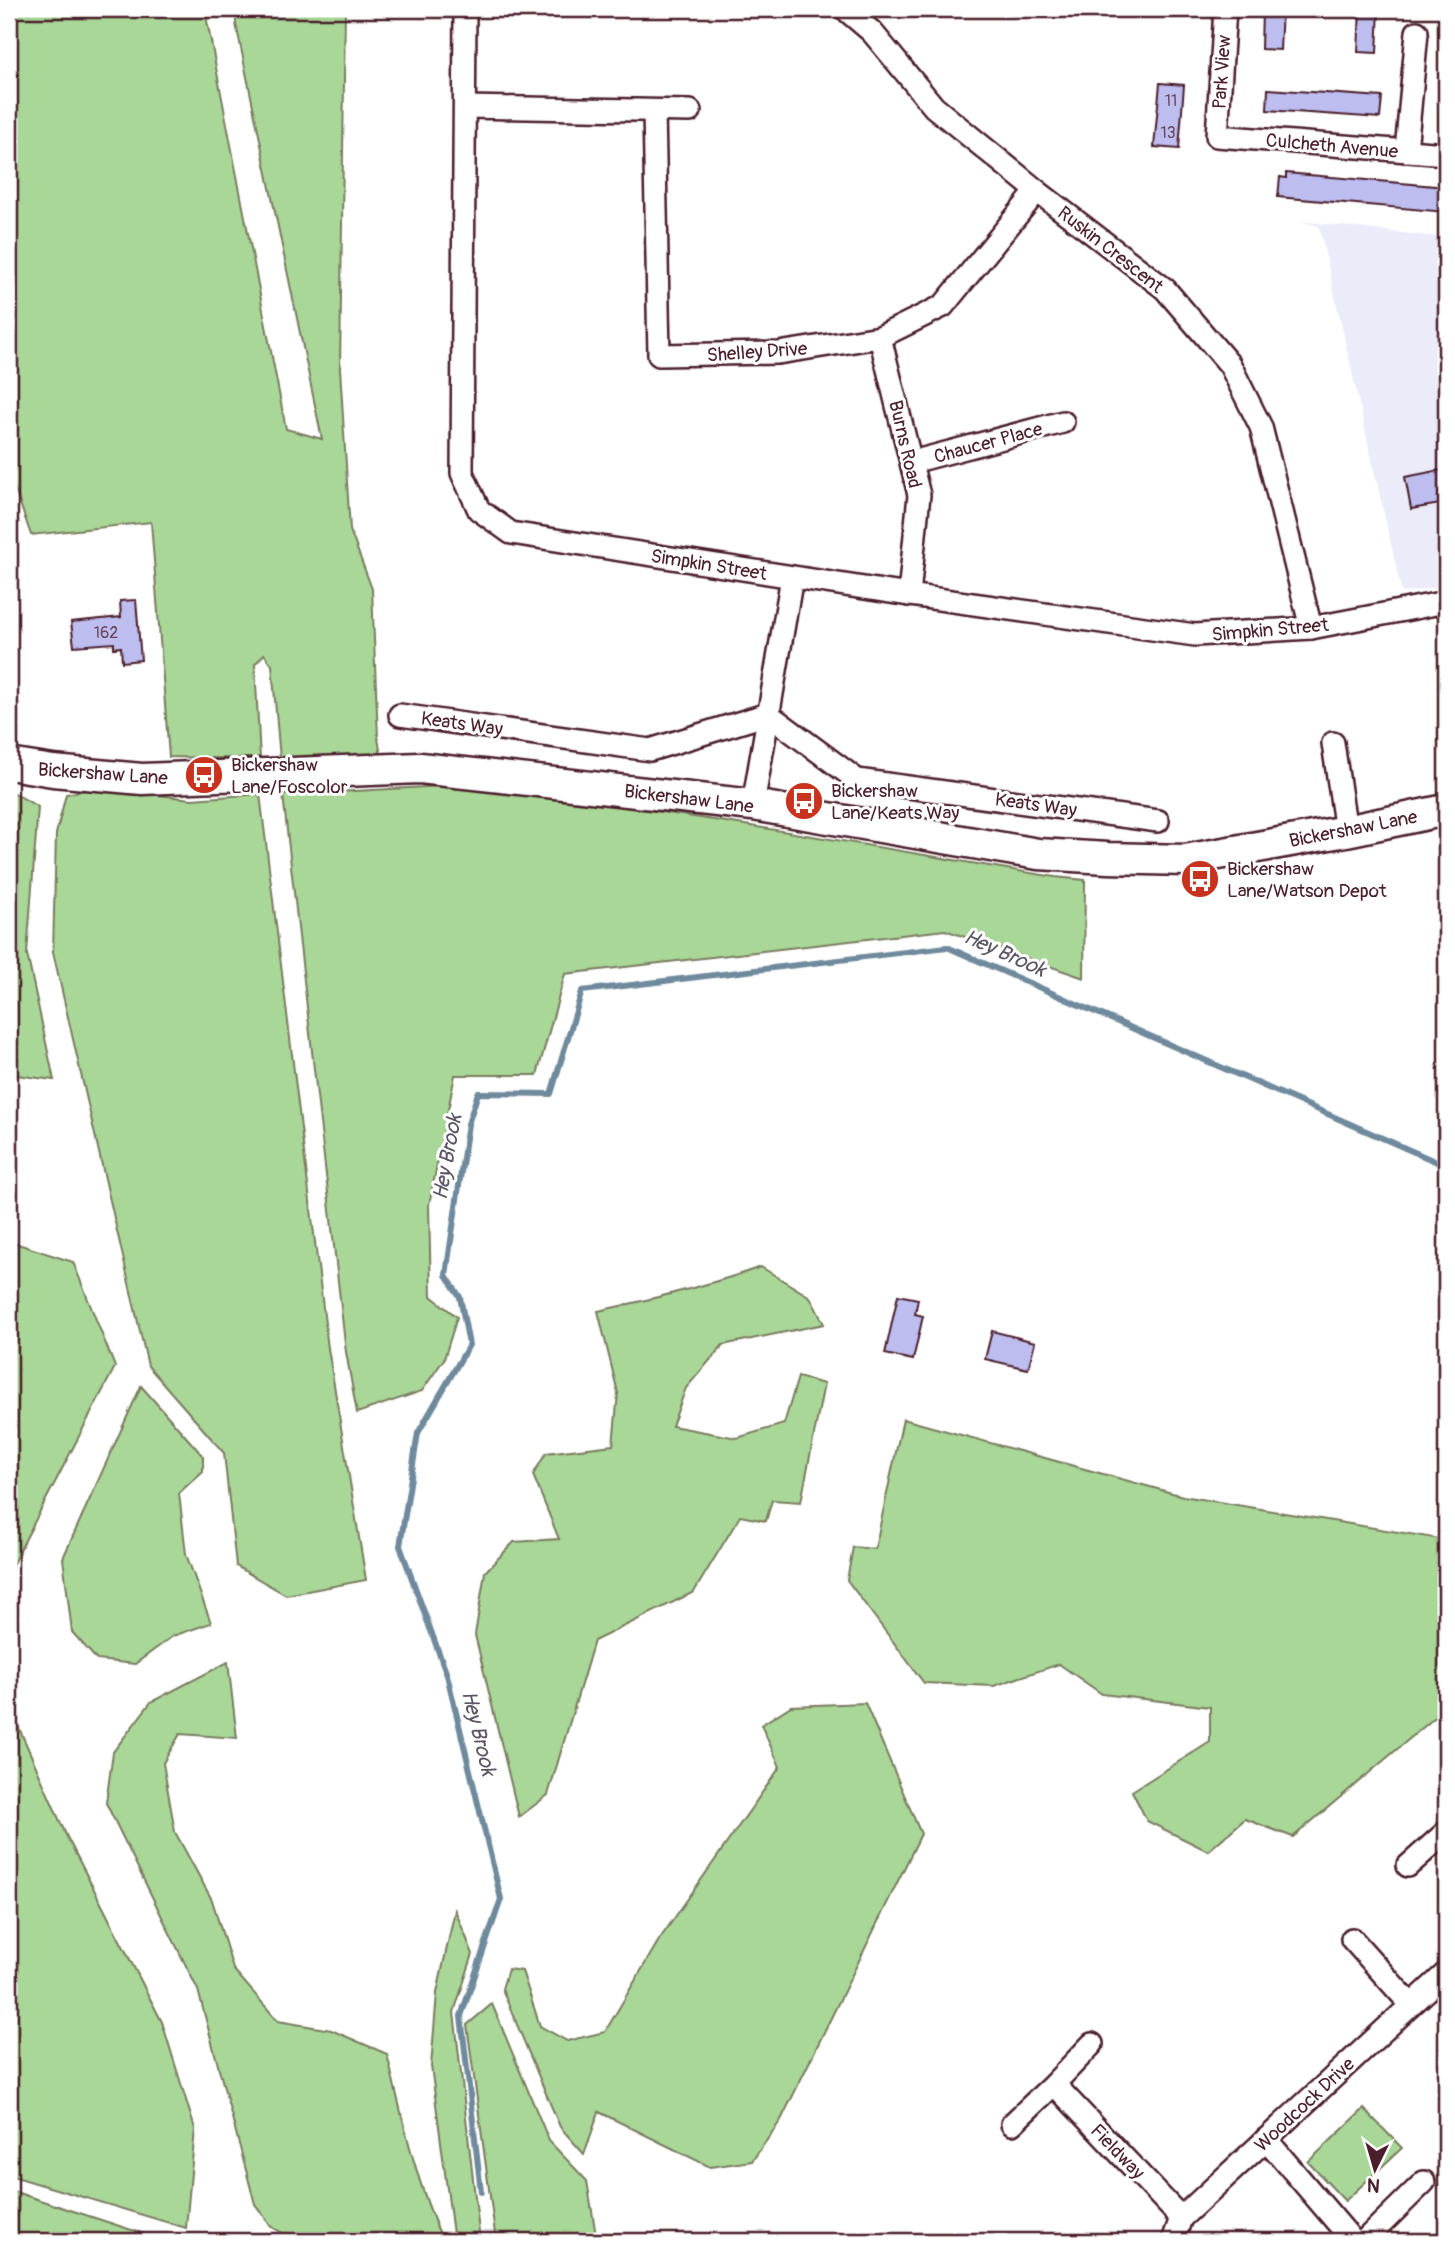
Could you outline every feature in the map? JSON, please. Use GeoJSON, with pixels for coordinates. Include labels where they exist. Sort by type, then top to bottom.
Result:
{"type":"FeatureCollection","features":[{"type":"Feature","properties":{"kind":"main road","name":"Bickershaw Lane"},"geometry":{"type":"LineString","coordinates":[[9,764],[142,779],[420,768],[753,805],[1038,855],[1108,858],[1185,860],[1446,810]]}},
{"type":"Feature","properties":{"kind":"street","name":"Simpkin Street"},"geometry":{"type":"LineString","coordinates":[[465,9],[462,473],[478,510],[510,533],[909,595],[1195,635],[1311,628],[1446,602]]}},
{"type":"Feature","properties":{"kind":"street","name":"Ruskin Crescent"},"geometry":{"type":"LineString","coordinates":[[845,9],[872,32],[934,107],[1037,191],[1165,289],[1230,365],[1261,427],[1311,628]]}},
{"type":"Feature","properties":{"kind":"street","name":"Park View"},"geometry":{"type":"LineString","coordinates":[[1217,135],[1225,9]]}},
{"type":"Feature","properties":{"kind":"street"},"geometry":{"type":"LineString","coordinates":[[1406,151],[1417,32]]}},
{"type":"Feature","properties":{"kind":"street"},"geometry":{"type":"LineString","coordinates":[[465,107],[690,111]]}},
{"type":"Feature","properties":{"kind":"street","name":"Shelley Drive"},"geometry":{"type":"LineString","coordinates":[[654,111],[659,355],[778,353],[880,337],[943,306],[1037,191]]}},
{"type":"Feature","properties":{"kind":"street","name":"Culcheth Avenue"},"geometry":{"type":"LineString","coordinates":[[1217,135],[1446,154]]}},
{"type":"Feature","properties":{"kind":"street","name":"Burns Road"},"geometry":{"type":"LineString","coordinates":[[880,337],[919,495],[909,595]]}},
{"type":"Feature","properties":{"kind":"street","name":"Chaucer Place"},"geometry":{"type":"LineString","coordinates":[[912,462],[1063,422]]}},
{"type":"Feature","properties":{"kind":"street"},"geometry":{"type":"LineString","coordinates":[[753,805],[792,577]]}},
{"type":"Feature","properties":{"kind":"street","name":"Keats Way"},"geometry":{"type":"LineString","coordinates":[[400,715],[650,750],[768,713],[857,780],[1158,821]]}},
{"type":"Feature","properties":{"kind":"street"},"geometry":{"type":"LineString","coordinates":[[1333,743],[1346,831]]}},
{"type":"Feature","properties":{"kind":"street"},"geometry":{"type":"LineString","coordinates":[[1408,1866],[1446,1832]]}},
{"type":"Feature","properties":{"kind":"street"},"geometry":{"type":"LineString","coordinates":[[1352,1939],[1411,2005]]}},
{"type":"Feature","properties":{"kind":"street","name":"Woodcock Drive"},"geometry":{"type":"LineString","coordinates":[[1172,2241],[1181,2218],[1446,1973]]}},
{"type":"Feature","properties":{"kind":"street"},"geometry":{"type":"LineString","coordinates":[[1012,2124],[1092,2044]]}},
{"type":"Feature","properties":{"kind":"street","name":"Fieldway"},"geometry":{"type":"LineString","coordinates":[[1054,2084],[1181,2218]]}},
{"type":"Feature","properties":{"kind":"street"},"geometry":{"type":"LineString","coordinates":[[1266,2139],[1353,2241]]}},
{"type":"Feature","properties":{"kind":"street"},"geometry":{"type":"LineString","coordinates":[[1364,2241],[1424,2182]]}},
{"type":"Feature","properties":{"kind":"shaded area"},"geometry":{"type":"Polygon","coordinates":[[[1299,221],[1446,238],[1446,586],[1402,593],[1319,226],[1299,221]]]}},
{"type":"Feature","properties":{"kind":"green space"},"geometry":{"type":"Polygon","coordinates":[[[9,9],[208,9],[207,21],[286,429],[322,439],[236,24],[236,9],[345,9],[340,368],[350,530],[372,589],[381,756],[280,759],[272,665],[264,654],[255,664],[260,759],[169,757],[151,522],[31,535],[9,472],[9,9]]]}},
{"type":"Feature","properties":{"kind":"green space"},"geometry":{"type":"Polygon","coordinates":[[[444,786],[674,814],[1085,880],[1084,978],[945,930],[565,974],[537,1075],[455,1075],[429,1205],[431,1296],[457,1317],[444,1359],[422,1391],[357,1413],[346,1352],[283,795],[444,786]]]}},
{"type":"Feature","properties":{"kind":"green space"},"geometry":{"type":"Polygon","coordinates":[[[96,788],[192,799],[260,794],[328,1348],[366,1580],[286,1595],[236,1566],[224,1453],[148,1366],[53,952],[56,834],[66,794],[96,788]]]}},
{"type":"Feature","properties":{"kind":"green space"},"geometry":{"type":"Polygon","coordinates":[[[9,790],[38,807],[27,954],[54,1080],[9,1074],[9,790]]]}},
{"type":"Feature","properties":{"kind":"green space"},"geometry":{"type":"Polygon","coordinates":[[[9,1241],[73,1262],[115,1367],[9,1571],[9,1241]]]}},
{"type":"Feature","properties":{"kind":"green space"},"geometry":{"type":"Polygon","coordinates":[[[761,1267],[810,1297],[824,1324],[723,1345],[686,1388],[672,1426],[737,1438],[784,1424],[798,1377],[824,1384],[801,1502],[772,1500],[766,1521],[740,1516],[694,1592],[594,1641],[548,1795],[519,1817],[475,1635],[485,1572],[514,1542],[559,1539],[533,1475],[546,1453],[613,1445],[618,1393],[598,1311],[680,1292],[761,1267]]]}},
{"type":"Feature","properties":{"kind":"green space"},"geometry":{"type":"Polygon","coordinates":[[[141,1386],[203,1456],[203,1471],[179,1493],[186,1554],[211,1623],[173,1636],[135,1664],[97,1660],[72,1632],[63,1558],[141,1386]]]}},
{"type":"Feature","properties":{"kind":"green space"},"geometry":{"type":"Polygon","coordinates":[[[903,1419],[1183,1496],[1446,1540],[1446,1708],[1293,1837],[1245,1819],[1208,1851],[1147,1821],[1132,1791],[1210,1742],[1210,1707],[1102,1694],[1059,1664],[994,1686],[924,1683],[847,1580],[853,1547],[875,1549],[903,1419]]]}},
{"type":"Feature","properties":{"kind":"green space"},"geometry":{"type":"Polygon","coordinates":[[[228,1662],[237,1738],[180,1734],[163,1763],[175,1832],[212,1900],[233,1969],[278,2021],[331,2030],[387,2054],[417,2173],[443,2241],[297,2241],[272,2227],[255,2204],[198,1990],[106,1803],[113,1752],[151,1702],[228,1662]]]}},
{"type":"Feature","properties":{"kind":"green space"},"geometry":{"type":"Polygon","coordinates":[[[865,1703],[921,1834],[781,2120],[752,2161],[710,2167],[599,2112],[584,2154],[560,2127],[502,1989],[508,1969],[522,1971],[540,2026],[567,2041],[605,2032],[659,1940],[780,1767],[761,1725],[791,1706],[865,1703]]]}},
{"type":"Feature","properties":{"kind":"green space"},"geometry":{"type":"Polygon","coordinates":[[[9,1705],[66,1835],[162,2022],[195,2129],[186,2228],[9,2175],[9,1705]]]}},
{"type":"Feature","properties":{"kind":"green space"},"geometry":{"type":"Polygon","coordinates":[[[455,1910],[473,1954],[454,2012],[480,2241],[458,2241],[453,2234],[431,2066],[437,1993],[455,1910]]]}},
{"type":"Feature","properties":{"kind":"green space"},"geometry":{"type":"Polygon","coordinates":[[[492,2004],[549,2141],[587,2181],[597,2241],[496,2241],[467,2025],[492,2004]]]}},
{"type":"Feature","properties":{"kind":"green space"},"geometry":{"type":"Polygon","coordinates":[[[1364,2109],[1402,2148],[1345,2201],[1308,2162],[1364,2109]]]}},
{"type":"Feature","properties":{"kind":"green space"},"geometry":{"type":"Polygon","coordinates":[[[9,2190],[144,2234],[96,2241],[9,2241],[9,2190]]]}},
{"type":"Feature","properties":{"kind":"building"},"geometry":{"type":"Polygon","coordinates":[[[1262,9],[1282,9],[1280,50],[1261,49],[1262,9]]]}},
{"type":"Feature","properties":{"kind":"building"},"geometry":{"type":"Polygon","coordinates":[[[1360,9],[1379,9],[1377,53],[1358,52],[1360,9]]]}},
{"type":"Feature","properties":{"kind":"building"},"geometry":{"type":"Polygon","coordinates":[[[1160,83],[1184,85],[1179,149],[1154,147],[1160,83]]]}},
{"type":"Feature","properties":{"kind":"building"},"geometry":{"type":"Polygon","coordinates":[[[1268,89],[1382,97],[1380,118],[1267,110],[1268,89]]]}},
{"type":"Feature","properties":{"kind":"building"},"geometry":{"type":"Polygon","coordinates":[[[1286,173],[1446,187],[1446,212],[1278,197],[1280,177],[1286,178],[1286,173]]]}},
{"type":"Feature","properties":{"kind":"building"},"geometry":{"type":"Polygon","coordinates":[[[1446,469],[1446,503],[1411,509],[1405,477],[1446,469]]]}},
{"type":"Feature","properties":{"kind":"building"},"geometry":{"type":"Polygon","coordinates":[[[136,600],[141,660],[122,662],[121,647],[114,648],[114,643],[74,646],[71,622],[121,617],[120,601],[136,600]]]}},
{"type":"Feature","properties":{"kind":"building"},"geometry":{"type":"Polygon","coordinates":[[[898,1295],[918,1299],[915,1314],[923,1316],[913,1360],[885,1354],[898,1295]]]}},
{"type":"Feature","properties":{"kind":"building"},"geometry":{"type":"Polygon","coordinates":[[[992,1331],[1035,1342],[1028,1369],[985,1359],[992,1331]]]}},
{"type":"Feature","properties":{"kind":"waterway","name":"Hey Brook"},"geometry":{"type":"LineString","coordinates":[[481,2192],[461,2016],[501,1899],[447,1675],[400,1546],[418,1433],[469,1345],[460,1297],[446,1275],[468,1124],[478,1093],[551,1094],[582,991],[947,947],[1446,1166]]}},
{"type":"Feature","properties":{"kind":"place","name":"Bickershaw Lane/Foscolor"},"geometry":{"type":"Point","coordinates":[204,775]}},
{"type":"Feature","properties":{"kind":"place","name":"Bickershaw Lane/Keats Way"},"geometry":{"type":"Point","coordinates":[804,801]}},
{"type":"Feature","properties":{"kind":"place","name":"Bickershaw Lane/Watson Depot"},"geometry":{"type":"Point","coordinates":[1200,879]}}]}
